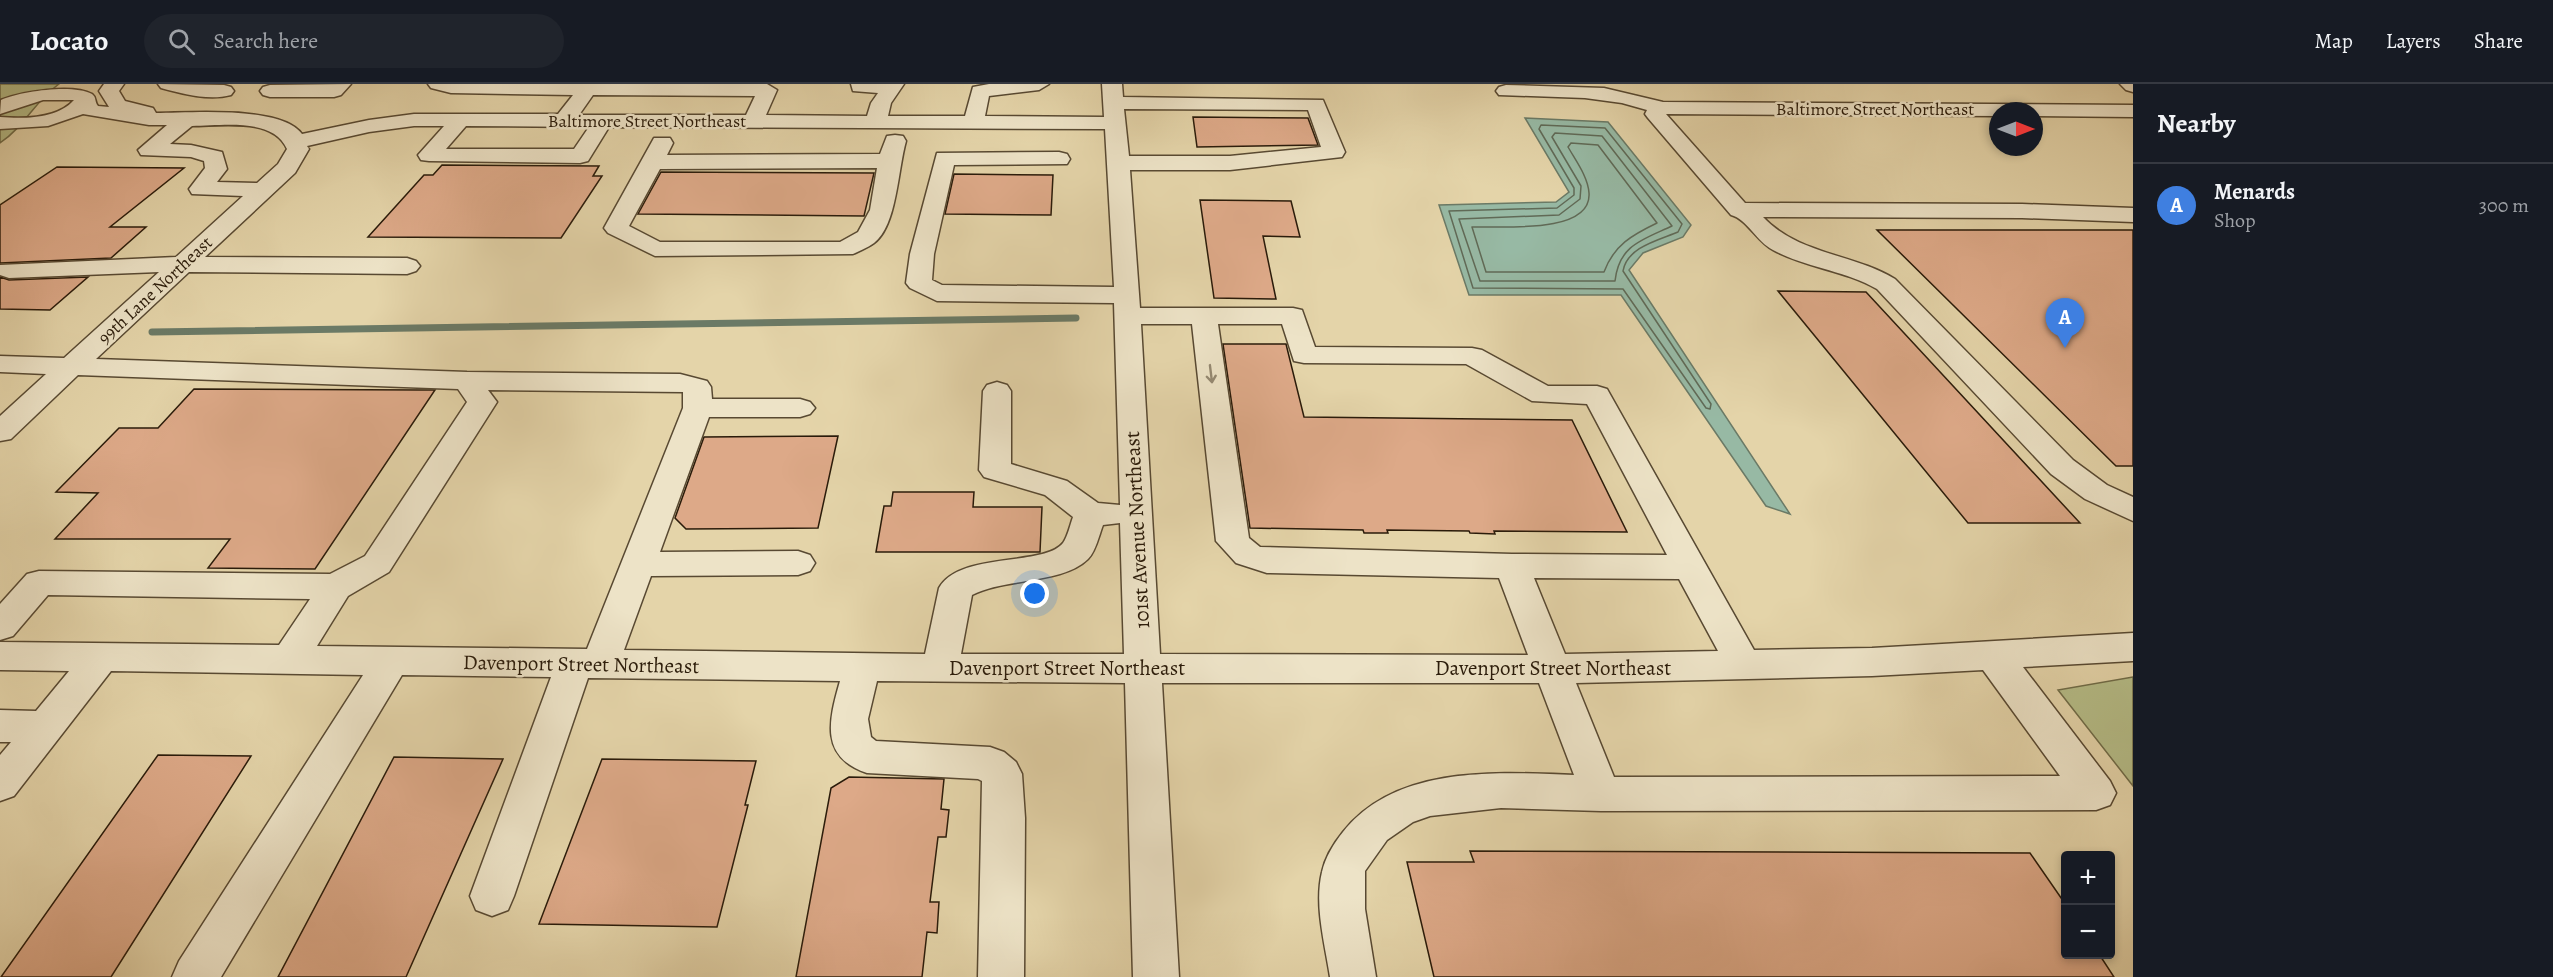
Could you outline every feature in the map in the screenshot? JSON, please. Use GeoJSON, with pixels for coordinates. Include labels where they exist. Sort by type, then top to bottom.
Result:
{"type":"FeatureCollection","features":[{"type":"Feature","properties":{"kind":"street"},"geometry":{"type":"LineString","coordinates":[[114,84],[109,91],[117,105],[132,111],[177,114],[188,119]]}},
{"type":"Feature","properties":{"kind":"street"},"geometry":{"type":"LineString","coordinates":[[168,84],[186,89],[224,91]]}},
{"type":"Feature","properties":{"kind":"street"},"geometry":{"type":"LineString","coordinates":[[235,120],[272,87],[334,91],[341,84]]}},
{"type":"Feature","properties":{"kind":"street"},"geometry":{"type":"LineString","coordinates":[[438,84],[451,87],[587,89],[771,87],[753,122]]}},
{"type":"Feature","properties":{"kind":"street"},"geometry":{"type":"LineString","coordinates":[[861,84],[860,87],[894,85]]}},
{"type":"Feature","properties":{"kind":"street"},"geometry":{"type":"LineString","coordinates":[[876,122],[881,102],[894,85]]}},
{"type":"Feature","properties":{"kind":"street"},"geometry":{"type":"LineString","coordinates":[[1658,87],[1665,90],[1714,90]]}},
{"type":"Feature","properties":{"kind":"street"},"geometry":{"type":"LineString","coordinates":[[1506,91],[1591,88],[1636,99],[1658,111],[1739,210],[2011,211],[2133,215]]}},
{"type":"Feature","properties":{"kind":"street"},"geometry":{"type":"LineString","coordinates":[[564,121],[587,89]]}},
{"type":"Feature","properties":{"kind":"street"},"geometry":{"type":"LineString","coordinates":[[1980,89],[1998,102]]}},
{"type":"Feature","properties":{"kind":"street"},"geometry":{"type":"LineString","coordinates":[[1770,90],[1789,108]]}},
{"type":"Feature","properties":{"kind":"street"},"geometry":{"type":"LineString","coordinates":[[1887,109],[1866,91],[1942,90]]}},
{"type":"Feature","properties":{"kind":"street"},"geometry":{"type":"LineString","coordinates":[[85,91],[91,111],[108,115],[235,120],[280,127],[291,134],[296,142]]}},
{"type":"Feature","properties":{"kind":"street"},"geometry":{"type":"LineString","coordinates":[[5,104],[46,93],[85,91]]}},
{"type":"Feature","properties":{"kind":"street"},"geometry":{"type":"LineString","coordinates":[[38,122],[68,113],[85,91]]}},
{"type":"Feature","properties":{"kind":"street"},"geometry":{"type":"LineString","coordinates":[[974,122],[980,91],[1038,91]]}},
{"type":"Feature","properties":{"kind":"street"},"geometry":{"type":"LineString","coordinates":[[2072,91],[2133,92]]}},
{"type":"Feature","properties":{"kind":"street"},"geometry":{"type":"LineString","coordinates":[[2095,92],[2127,111]]}},
{"type":"Feature","properties":{"kind":"street","name":"Baltimore Street Northeast"},"geometry":{"type":"LineString","coordinates":[[296,142],[369,126],[414,120],[974,122],[1113,103],[1316,105],[1334,152],[1230,163],[1118,163]]}},
{"type":"Feature","properties":{"kind":"street","name":"101st Avenue Northeast"},"geometry":{"type":"LineString","coordinates":[[1113,103],[1127,305],[1156,977]]}},
{"type":"Feature","properties":{"kind":"street","name":"Baltimore Street Northeast"},"geometry":{"type":"LineString","coordinates":[[1658,111],[1789,108],[1989,109]]}},
{"type":"Feature","properties":{"kind":"street","name":"Baltimore Street Northeast"},"geometry":{"type":"LineString","coordinates":[[2043,110],[2127,111]]}},
{"type":"Feature","properties":{"kind":"street"},"geometry":{"type":"LineString","coordinates":[[0,123],[115,124],[188,119]]}},
{"type":"Feature","properties":{"kind":"street"},"geometry":{"type":"LineString","coordinates":[[188,119],[149,150],[191,151],[214,157],[216,169],[200,189],[264,190]]}},
{"type":"Feature","properties":{"kind":"street"},"geometry":{"type":"LineString","coordinates":[[460,121],[429,155],[580,156],[603,121]]}},
{"type":"Feature","properties":{"kind":"street"},"geometry":{"type":"LineString","coordinates":[[673,121],[653,162],[615,228],[655,249],[844,249],[867,237],[882,210],[889,161],[901,122]]}},
{"type":"Feature","properties":{"kind":"street","name":"99th Lane Northeast"},"geometry":{"type":"LineString","coordinates":[[0,432],[264,190],[295,158],[298,148],[296,142]]}},
{"type":"Feature","properties":{"kind":"street"},"geometry":{"type":"LineString","coordinates":[[1059,159],[945,158],[922,254],[919,283],[937,293],[1127,305],[1204,316],[1293,316],[1304,356],[1472,356],[1542,395],[1598,395],[1744,666]]}},
{"type":"Feature","properties":{"kind":"street"},"geometry":{"type":"LineString","coordinates":[[653,162],[889,161]]}},
{"type":"Feature","properties":{"kind":"street"},"geometry":{"type":"LineString","coordinates":[[1744,210],[1762,231],[1783,246],[1860,269],[1886,284],[2061,467],[2096,492],[2133,510]]}},
{"type":"Feature","properties":{"kind":"street"},"geometry":{"type":"LineString","coordinates":[[9,270],[182,264],[407,267]]}},
{"type":"Feature","properties":{"kind":"street"},"geometry":{"type":"LineString","coordinates":[[1204,316],[1233,541],[1241,552],[1253,559],[1512,566],[1690,567]]}},
{"type":"Feature","properties":{"kind":"street"},"geometry":{"type":"LineString","coordinates":[[0,364],[467,381],[680,383],[697,387],[698,408],[640,564],[587,664],[492,896]]}},
{"type":"Feature","properties":{"kind":"street"},"geometry":{"type":"LineString","coordinates":[[289,660],[336,587],[377,564],[482,402],[467,381]]}},
{"type":"Feature","properties":{"kind":"street"},"geometry":{"type":"LineString","coordinates":[[997,391],[994,470],[1056,488],[1090,514],[1136,513]]}},
{"type":"Feature","properties":{"kind":"street"},"geometry":{"type":"LineString","coordinates":[[698,408],[800,408]]}},
{"type":"Feature","properties":{"kind":"street"},"geometry":{"type":"LineString","coordinates":[[940,668],[956,588],[978,577],[1057,561],[1076,551],[1090,514]]}},
{"type":"Feature","properties":{"kind":"street"},"geometry":{"type":"LineString","coordinates":[[640,564],[798,563]]}},
{"type":"Feature","properties":{"kind":"street"},"geometry":{"type":"LineString","coordinates":[[1512,566],[1601,794]]}},
{"type":"Feature","properties":{"kind":"street"},"geometry":{"type":"LineString","coordinates":[[0,627],[39,584],[336,587]]}},
{"type":"Feature","properties":{"kind":"street","name":"Davenport Street Northeast"},"geometry":{"type":"LineString","coordinates":[[0,656],[940,668],[1553,669],[1744,666],[2133,646]]}},
{"type":"Feature","properties":{"kind":"street"},"geometry":{"type":"LineString","coordinates":[[1353,977],[1345,926],[1343,873],[1361,836],[1389,812],[1435,797],[1489,790],[1601,794],[2096,793],[1993,655]]}},
{"type":"Feature","properties":{"kind":"street"},"geometry":{"type":"LineString","coordinates":[[0,784],[102,657]]}},
{"type":"Feature","properties":{"kind":"street"},"geometry":{"type":"LineString","coordinates":[[195,977],[391,661]]}},
{"type":"Feature","properties":{"kind":"street"},"geometry":{"type":"LineString","coordinates":[[862,667],[849,719],[852,744],[867,757],[978,762],[990,764],[1002,774],[1004,818],[1001,977]]}},
{"type":"Feature","properties":{"kind":"street"},"geometry":{"type":"LineString","coordinates":[[0,726],[46,727]]}},
{"type":"Feature","properties":{"kind":"shaded area"},"geometry":{"type":"Polygon","coordinates":[[[0,84],[59,84],[0,143],[0,84]]]}},
{"type":"Feature","properties":{"kind":"shaded area"},"geometry":{"type":"Polygon","coordinates":[[[2133,677],[2133,786],[2058,690],[2133,677]]]}},
{"type":"Feature","properties":{"kind":"water"},"geometry":{"type":"Polygon","coordinates":[[[1525,118],[1608,122],[1691,225],[1683,237],[1643,253],[1629,270],[1790,514],[1766,506],[1621,295],[1469,295],[1439,205],[1556,202],[1569,192],[1525,118]]]}},
{"type":"Feature","properties":{"kind":"building"},"geometry":{"type":"Polygon","coordinates":[[[1193,117],[1308,118],[1318,145],[1197,147],[1193,117]]]}},
{"type":"Feature","properties":{"kind":"building"},"geometry":{"type":"Polygon","coordinates":[[[442,165],[599,166],[593,176],[602,176],[561,238],[368,237],[424,175],[433,175],[442,165]]]}},
{"type":"Feature","properties":{"kind":"building"},"geometry":{"type":"Polygon","coordinates":[[[57,167],[184,168],[110,227],[146,227],[111,258],[0,263],[0,205],[57,167]]]}},
{"type":"Feature","properties":{"kind":"building"},"geometry":{"type":"Polygon","coordinates":[[[661,172],[874,173],[864,216],[638,214],[661,172]]]}},
{"type":"Feature","properties":{"kind":"building"},"geometry":{"type":"Polygon","coordinates":[[[954,174],[1053,175],[1051,215],[945,214],[954,174]]]}},
{"type":"Feature","properties":{"kind":"building"},"geometry":{"type":"Polygon","coordinates":[[[1200,200],[1291,201],[1300,237],[1263,236],[1276,299],[1214,298],[1200,200]]]}},
{"type":"Feature","properties":{"kind":"building"},"geometry":{"type":"Polygon","coordinates":[[[1877,230],[2133,230],[2133,466],[2116,466],[1877,230]]]}},
{"type":"Feature","properties":{"kind":"building"},"geometry":{"type":"Polygon","coordinates":[[[0,277],[9,280],[88,277],[50,310],[0,309],[0,277]]]}},
{"type":"Feature","properties":{"kind":"building"},"geometry":{"type":"Polygon","coordinates":[[[1778,291],[1866,292],[2080,523],[1968,523],[1778,291]]]}},
{"type":"Feature","properties":{"kind":"building"},"geometry":{"type":"Polygon","coordinates":[[[1223,344],[1286,344],[1304,417],[1572,420],[1627,532],[1494,531],[1495,534],[1470,533],[1469,531],[1387,530],[1388,533],[1364,533],[1363,530],[1250,528],[1223,344]]]}},
{"type":"Feature","properties":{"kind":"building"},"geometry":{"type":"Polygon","coordinates":[[[194,389],[435,390],[315,569],[208,568],[230,539],[55,539],[98,493],[56,492],[119,428],[158,428],[194,389]]]}},
{"type":"Feature","properties":{"kind":"building"},"geometry":{"type":"Polygon","coordinates":[[[838,436],[818,528],[686,529],[675,518],[704,437],[838,436]]]}},
{"type":"Feature","properties":{"kind":"building"},"geometry":{"type":"Polygon","coordinates":[[[893,492],[974,492],[973,507],[1042,507],[1040,552],[876,552],[884,506],[891,506],[893,492]]]}},
{"type":"Feature","properties":{"kind":"building"},"geometry":{"type":"Polygon","coordinates":[[[158,755],[251,756],[111,977],[1,977],[158,755]]]}},
{"type":"Feature","properties":{"kind":"building"},"geometry":{"type":"Polygon","coordinates":[[[394,757],[503,759],[406,977],[278,977],[394,757]]]}},
{"type":"Feature","properties":{"kind":"building"},"geometry":{"type":"Polygon","coordinates":[[[602,759],[756,761],[745,805],[748,805],[717,927],[539,924],[602,759]]]}},
{"type":"Feature","properties":{"kind":"building"},"geometry":{"type":"Polygon","coordinates":[[[849,777],[944,779],[941,809],[949,810],[946,837],[938,837],[930,902],[939,902],[937,933],[927,932],[922,977],[796,977],[831,788],[849,777]]]}},
{"type":"Feature","properties":{"kind":"building"},"geometry":{"type":"Polygon","coordinates":[[[1470,851],[2030,853],[2061,898],[2061,959],[2102,959],[2114,977],[1434,977],[1407,862],[1474,862],[1470,851]]]}},
{"type":"Feature","properties":{"kind":"waterway"},"geometry":{"type":"LineString","coordinates":[[152,332],[1076,318]]}},
{"type":"Feature","properties":{"kind":"place","name":"Menards"},"geometry":{"type":"Point","coordinates":[2065,348]}}]}
